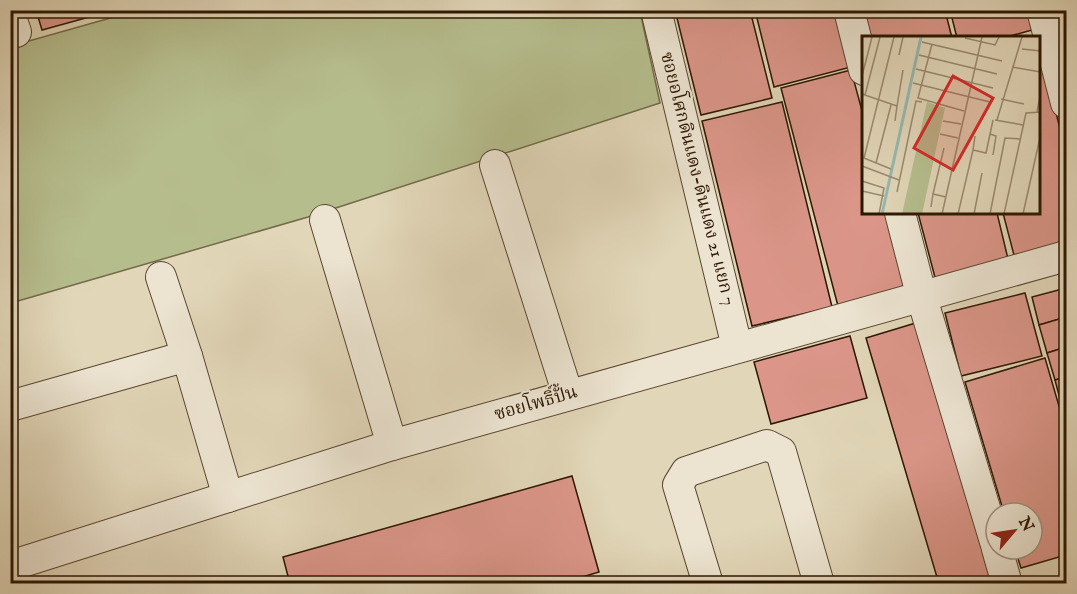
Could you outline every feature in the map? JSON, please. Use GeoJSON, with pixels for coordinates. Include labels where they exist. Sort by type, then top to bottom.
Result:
{"type":"FeatureCollection","features":[{"type":"Feature","properties":{"kind":"street","name":"ซอยอโศกดินแดง-ดินแดง 21 แยก 7"},"geometry":{"type":"LineString","coordinates":[[656,10],[737,347]]}},
{"type":"Feature","properties":{"kind":"street"},"geometry":{"type":"LineString","coordinates":[[849,10],[862,62]]}},
{"type":"Feature","properties":{"kind":"street"},"geometry":{"type":"LineString","coordinates":[[1042,10],[1066,103]]}},
{"type":"Feature","properties":{"kind":"street"},"geometry":{"type":"LineString","coordinates":[[495,165],[568,395]]}},
{"type":"Feature","properties":{"kind":"street"},"geometry":{"type":"LineString","coordinates":[[900,214],[922,298],[984,504]]}},
{"type":"Feature","properties":{"kind":"street"},"geometry":{"type":"LineString","coordinates":[[325,220],[392,446]]}},
{"type":"Feature","properties":{"kind":"street","name":"ซอยโพธิ์ปั้น"},"geometry":{"type":"LineString","coordinates":[[10,566],[392,446],[1066,256]]}},
{"type":"Feature","properties":{"kind":"street"},"geometry":{"type":"LineString","coordinates":[[160,278],[187,356],[228,497]]}},
{"type":"Feature","properties":{"kind":"street"},"geometry":{"type":"LineString","coordinates":[[10,406],[187,356]]}},
{"type":"Feature","properties":{"kind":"street"},"geometry":{"type":"LineString","coordinates":[[708,584],[678,485],[680,479],[686,472],[767,445],[781,452],[819,584]]}},
{"type":"Feature","properties":{"kind":"street"},"geometry":{"type":"LineString","coordinates":[[1001,561],[1007,584]]}},
{"type":"Feature","properties":{"kind":"green space"},"geometry":{"type":"Polygon","coordinates":[[[135,11],[640,11],[660,103],[308,217],[11,303],[11,46],[135,11]]]}},
{"type":"Feature","properties":{"kind":"building"},"geometry":{"type":"Polygon","coordinates":[[[36,10],[104,10],[104,13],[42,30],[36,10]]]}},
{"type":"Feature","properties":{"kind":"building"},"geometry":{"type":"Polygon","coordinates":[[[675,10],[750,10],[772,98],[701,115],[675,10]]]}},
{"type":"Feature","properties":{"kind":"building"},"geometry":{"type":"Polygon","coordinates":[[[755,10],[836,10],[851,67],[774,87],[755,10]]]}},
{"type":"Feature","properties":{"kind":"building"},"geometry":{"type":"Polygon","coordinates":[[[864,10],[945,10],[952,36],[870,36],[864,10]]]}},
{"type":"Feature","properties":{"kind":"building"},"geometry":{"type":"Polygon","coordinates":[[[950,10],[1027,10],[1032,30],[1010,36],[956,36],[950,10]]]}},
{"type":"Feature","properties":{"kind":"building"},"geometry":{"type":"Polygon","coordinates":[[[1041,52],[1066,153],[1066,247],[1015,259],[1003,214],[1041,214],[1041,52]]]}},
{"type":"Feature","properties":{"kind":"building"},"geometry":{"type":"Polygon","coordinates":[[[851,70],[862,111],[862,214],[888,214],[908,288],[838,306],[781,88],[851,70]]]}},
{"type":"Feature","properties":{"kind":"building"},"geometry":{"type":"Polygon","coordinates":[[[782,102],[832,307],[752,326],[702,121],[782,102]]]}},
{"type":"Feature","properties":{"kind":"building"},"geometry":{"type":"Polygon","coordinates":[[[918,214],[997,214],[1009,263],[936,281],[918,214]]]}},
{"type":"Feature","properties":{"kind":"building"},"geometry":{"type":"Polygon","coordinates":[[[1066,288],[1066,317],[1039,325],[1032,297],[1066,288]]]}},
{"type":"Feature","properties":{"kind":"building"},"geometry":{"type":"Polygon","coordinates":[[[1025,293],[1042,356],[961,376],[945,313],[1025,293]]]}},
{"type":"Feature","properties":{"kind":"building"},"geometry":{"type":"Polygon","coordinates":[[[1066,317],[1066,347],[1047,353],[1039,325],[1066,317]]]}},
{"type":"Feature","properties":{"kind":"building"},"geometry":{"type":"Polygon","coordinates":[[[919,322],[984,540],[984,561],[990,561],[997,584],[939,584],[866,338],[919,322]]]}},
{"type":"Feature","properties":{"kind":"building"},"geometry":{"type":"Polygon","coordinates":[[[850,336],[867,398],[771,424],[754,362],[850,336]]]}},
{"type":"Feature","properties":{"kind":"building"},"geometry":{"type":"Polygon","coordinates":[[[1066,347],[1066,377],[1055,380],[1047,353],[1066,347]]]}},
{"type":"Feature","properties":{"kind":"building"},"geometry":{"type":"Polygon","coordinates":[[[1045,358],[1066,430],[1066,555],[1021,568],[1019,561],[1044,561],[1044,501],[1000,501],[965,382],[1045,358]]]}},
{"type":"Feature","properties":{"kind":"building"},"geometry":{"type":"Polygon","coordinates":[[[1066,377],[1066,406],[1062,407],[1055,380],[1066,377]]]}},
{"type":"Feature","properties":{"kind":"building"},"geometry":{"type":"Polygon","coordinates":[[[572,476],[599,572],[559,584],[290,584],[283,557],[572,476]]]}}]}
